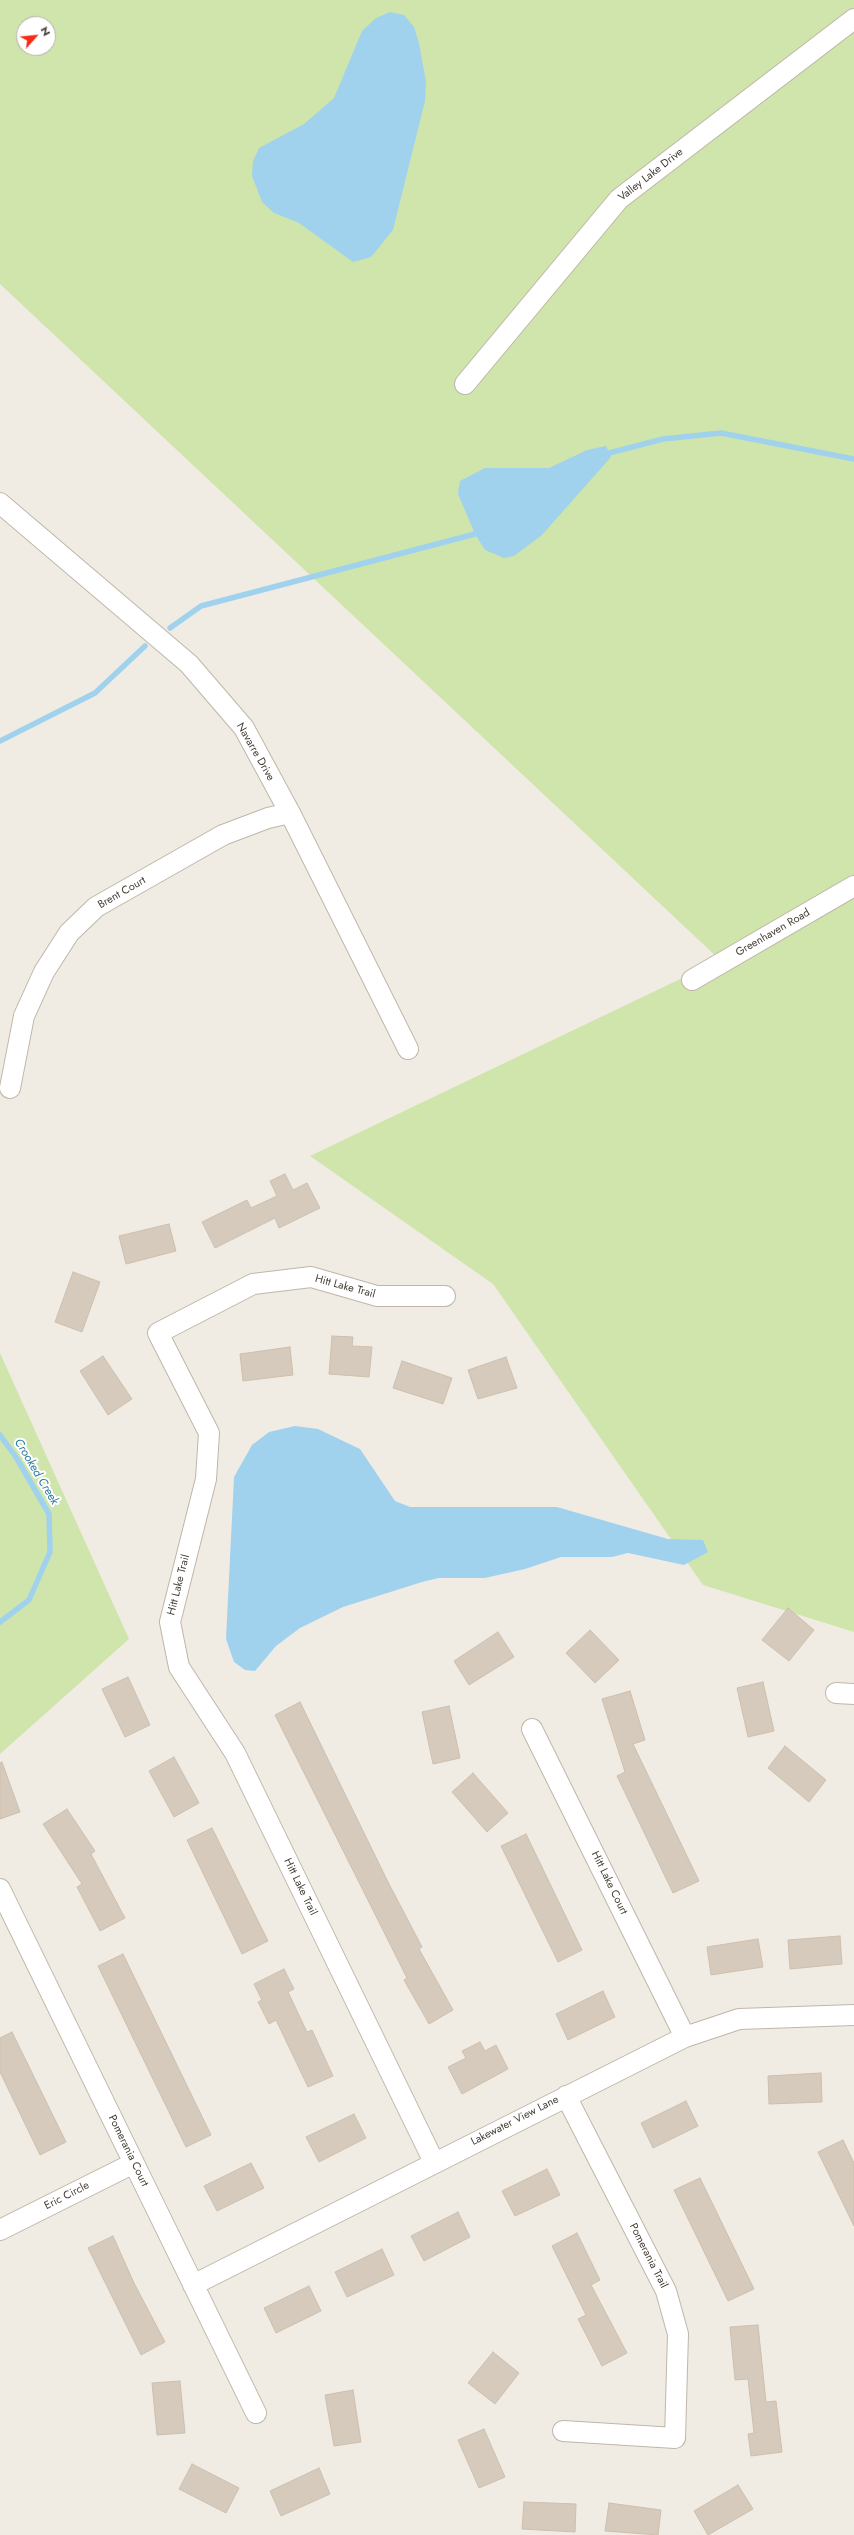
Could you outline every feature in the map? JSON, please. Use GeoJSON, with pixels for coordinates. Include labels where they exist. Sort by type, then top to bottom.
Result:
{"type":"FeatureCollection","features":[{"type":"Feature","properties":{"kind":"street","name":"Valley Lake Drive"},"geometry":{"type":"LineString","coordinates":[[464,384],[619,199],[854,19]]}},
{"type":"Feature","properties":{"kind":"street","name":"Navarre Drive"},"geometry":{"type":"LineString","coordinates":[[0,503],[189,664],[244,728],[290,813],[408,1049]]}},
{"type":"Feature","properties":{"kind":"street","name":"Brent Court"},"geometry":{"type":"LineString","coordinates":[[10,1088],[24,1016],[44,972],[69,933],[96,908],[223,835],[268,818],[290,813]]}},
{"type":"Feature","properties":{"kind":"street","name":"Greenhaven Road"},"geometry":{"type":"LineString","coordinates":[[692,980],[854,886]]}},
{"type":"Feature","properties":{"kind":"street","name":"Hitt Lake Trail"},"geometry":{"type":"LineString","coordinates":[[434,2162],[235,1753],[179,1667],[170,1622],[206,1479],[209,1433],[158,1333],[254,1284],[311,1277],[377,1296],[445,1296]]}},
{"type":"Feature","properties":{"kind":"street","name":"Hitt Lake Court"},"geometry":{"type":"LineString","coordinates":[[532,1729],[685,2037]]}},
{"type":"Feature","properties":{"kind":"street","name":"Pomerania Court"},"geometry":{"type":"LineString","coordinates":[[0,1889],[256,2413]]}},
{"type":"Feature","properties":{"kind":"street","name":"Lakewater View Lane"},"geometry":{"type":"LineString","coordinates":[[193,2285],[434,2162],[685,2037],[739,2019],[854,2015]]}},
{"type":"Feature","properties":{"kind":"street","name":"Pomerania Trail"},"geometry":{"type":"LineString","coordinates":[[563,2431],[675,2438],[678,2334],[666,2291],[566,2096]]}},
{"type":"Feature","properties":{"kind":"street","name":"Eric Circle"},"geometry":{"type":"LineString","coordinates":[[0,2230],[134,2162]]}},
{"type":"Feature","properties":{"kind":"green space"},"geometry":{"type":"Polygon","coordinates":[[[0,0],[854,0],[854,1632],[703,1585],[493,1284],[310,1156],[720,960],[0,284],[0,0]]]}},
{"type":"Feature","properties":{"kind":"green space"},"geometry":{"type":"Polygon","coordinates":[[[0,1353],[129,1639],[0,1754],[0,1353]]]}},
{"type":"Feature","properties":{"kind":"water"},"geometry":{"type":"Polygon","coordinates":[[[390,12],[404,15],[414,27],[419,43],[426,82],[425,101],[393,230],[371,257],[353,262],[299,223],[274,213],[262,202],[252,176],[253,161],[259,148],[304,124],[334,98],[362,31],[376,18],[390,12]]]}},
{"type":"Feature","properties":{"kind":"water"},"geometry":{"type":"Polygon","coordinates":[[[606,446],[611,457],[542,535],[514,556],[504,558],[485,550],[475,534],[458,494],[460,481],[485,468],[549,468],[587,450],[606,446]]]}},
{"type":"Feature","properties":{"kind":"water"},"geometry":{"type":"Polygon","coordinates":[[[295,1426],[318,1429],[360,1449],[395,1501],[410,1507],[557,1507],[668,1539],[703,1540],[708,1552],[684,1565],[628,1553],[612,1557],[561,1557],[525,1569],[485,1578],[439,1578],[422,1582],[343,1607],[300,1628],[276,1646],[255,1671],[245,1670],[234,1662],[226,1639],[234,1477],[252,1445],[269,1432],[295,1426]]]}},
{"type":"Feature","properties":{"kind":"building"},"geometry":{"type":"Polygon","coordinates":[[[285,1174],[293,1190],[307,1183],[320,1208],[279,1228],[275,1218],[215,1248],[202,1222],[247,1200],[251,1208],[277,1196],[270,1181],[285,1174]]]}},
{"type":"Feature","properties":{"kind":"building"},"geometry":{"type":"Polygon","coordinates":[[[169,1224],[176,1251],[126,1264],[119,1236],[169,1224]]]}},
{"type":"Feature","properties":{"kind":"building"},"geometry":{"type":"Polygon","coordinates":[[[73,1272],[100,1282],[82,1332],[55,1322],[73,1272]]]}},
{"type":"Feature","properties":{"kind":"building"},"geometry":{"type":"Polygon","coordinates":[[[332,1336],[353,1337],[352,1346],[372,1347],[369,1377],[329,1374],[332,1336]]]}},
{"type":"Feature","properties":{"kind":"building"},"geometry":{"type":"Polygon","coordinates":[[[290,1347],[293,1375],[243,1381],[240,1354],[290,1347]]]}},
{"type":"Feature","properties":{"kind":"building"},"geometry":{"type":"Polygon","coordinates":[[[103,1356],[132,1399],[108,1415],[80,1371],[103,1356]]]}},
{"type":"Feature","properties":{"kind":"building"},"geometry":{"type":"Polygon","coordinates":[[[506,1357],[517,1388],[478,1399],[468,1370],[506,1357]]]}},
{"type":"Feature","properties":{"kind":"building"},"geometry":{"type":"Polygon","coordinates":[[[402,1361],[452,1378],[443,1404],[393,1388],[402,1361]]]}},
{"type":"Feature","properties":{"kind":"building"},"geometry":{"type":"Polygon","coordinates":[[[788,1608],[814,1630],[789,1661],[762,1640],[788,1608]]]}},
{"type":"Feature","properties":{"kind":"building"},"geometry":{"type":"Polygon","coordinates":[[[590,1630],[619,1660],[595,1683],[566,1653],[590,1630]]]}},
{"type":"Feature","properties":{"kind":"building"},"geometry":{"type":"Polygon","coordinates":[[[498,1632],[514,1657],[469,1685],[454,1661],[498,1632]]]}},
{"type":"Feature","properties":{"kind":"building"},"geometry":{"type":"Polygon","coordinates":[[[128,1677],[150,1725],[125,1737],[102,1689],[128,1677]]]}},
{"type":"Feature","properties":{"kind":"building"},"geometry":{"type":"Polygon","coordinates":[[[763,1682],[774,1731],[748,1737],[737,1688],[763,1682]]]}},
{"type":"Feature","properties":{"kind":"building"},"geometry":{"type":"Polygon","coordinates":[[[630,1691],[645,1740],[633,1744],[699,1881],[673,1893],[617,1776],[625,1772],[602,1699],[630,1691]]]}},
{"type":"Feature","properties":{"kind":"building"},"geometry":{"type":"Polygon","coordinates":[[[300,1702],[388,1882],[422,1947],[419,1949],[453,2010],[429,2024],[404,1980],[407,1978],[275,1715],[300,1702]]]}},
{"type":"Feature","properties":{"kind":"building"},"geometry":{"type":"Polygon","coordinates":[[[449,1706],[460,1758],[433,1764],[422,1712],[449,1706]]]}},
{"type":"Feature","properties":{"kind":"building"},"geometry":{"type":"Polygon","coordinates":[[[785,1746],[826,1780],[809,1802],[768,1768],[785,1746]]]}},
{"type":"Feature","properties":{"kind":"building"},"geometry":{"type":"Polygon","coordinates":[[[174,1757],[199,1803],[174,1817],[149,1771],[174,1757]]]}},
{"type":"Feature","properties":{"kind":"building"},"geometry":{"type":"Polygon","coordinates":[[[2,1762],[20,1812],[0,1819],[0,1763],[2,1762]]]}},
{"type":"Feature","properties":{"kind":"building"},"geometry":{"type":"Polygon","coordinates":[[[473,1773],[508,1813],[487,1832],[452,1792],[473,1773]]]}},
{"type":"Feature","properties":{"kind":"building"},"geometry":{"type":"Polygon","coordinates":[[[67,1809],[95,1851],[91,1854],[125,1918],[100,1931],[77,1887],[82,1884],[43,1824],[67,1809]]]}},
{"type":"Feature","properties":{"kind":"building"},"geometry":{"type":"Polygon","coordinates":[[[212,1828],[268,1941],[242,1954],[187,1840],[212,1828]]]}},
{"type":"Feature","properties":{"kind":"building"},"geometry":{"type":"Polygon","coordinates":[[[526,1834],[582,1950],[558,1962],[501,1846],[526,1834]]]}},
{"type":"Feature","properties":{"kind":"building"},"geometry":{"type":"Polygon","coordinates":[[[840,1936],[842,1964],[790,1969],[788,1940],[840,1936]]]}},
{"type":"Feature","properties":{"kind":"building"},"geometry":{"type":"Polygon","coordinates":[[[758,1939],[763,1967],[711,1975],[707,1947],[758,1939]]]}},
{"type":"Feature","properties":{"kind":"building"},"geometry":{"type":"Polygon","coordinates":[[[123,1954],[211,2135],[186,2147],[98,1966],[123,1954]]]}},
{"type":"Feature","properties":{"kind":"building"},"geometry":{"type":"Polygon","coordinates":[[[284,1969],[294,1989],[288,1992],[307,2032],[312,2030],[333,2076],[308,2087],[276,2020],[269,2024],[258,2002],[262,2000],[254,1984],[284,1969]]]}},
{"type":"Feature","properties":{"kind":"building"},"geometry":{"type":"Polygon","coordinates":[[[603,1991],[615,2017],[568,2040],[556,2014],[603,1991]]]}},
{"type":"Feature","properties":{"kind":"building"},"geometry":{"type":"Polygon","coordinates":[[[12,2032],[66,2142],[40,2155],[0,2072],[0,2038],[12,2032]]]}},
{"type":"Feature","properties":{"kind":"building"},"geometry":{"type":"Polygon","coordinates":[[[480,2042],[485,2051],[496,2045],[508,2069],[462,2094],[448,2067],[466,2058],[462,2051],[480,2042]]]}},
{"type":"Feature","properties":{"kind":"building"},"geometry":{"type":"Polygon","coordinates":[[[821,2073],[822,2102],[769,2104],[768,2076],[821,2073]]]}},
{"type":"Feature","properties":{"kind":"building"},"geometry":{"type":"Polygon","coordinates":[[[686,2101],[698,2126],[653,2148],[641,2123],[686,2101]]]}},
{"type":"Feature","properties":{"kind":"building"},"geometry":{"type":"Polygon","coordinates":[[[354,2114],[366,2138],[319,2162],[306,2137],[354,2114]]]}},
{"type":"Feature","properties":{"kind":"building"},"geometry":{"type":"Polygon","coordinates":[[[843,2140],[854,2163],[854,2226],[818,2152],[843,2140]]]}},
{"type":"Feature","properties":{"kind":"building"},"geometry":{"type":"Polygon","coordinates":[[[251,2163],[264,2188],[217,2211],[204,2186],[251,2163]]]}},
{"type":"Feature","properties":{"kind":"building"},"geometry":{"type":"Polygon","coordinates":[[[547,2169],[560,2195],[515,2216],[502,2191],[547,2169]]]}},
{"type":"Feature","properties":{"kind":"building"},"geometry":{"type":"Polygon","coordinates":[[[700,2178],[754,2289],[728,2301],[674,2190],[700,2178]]]}},
{"type":"Feature","properties":{"kind":"building"},"geometry":{"type":"Polygon","coordinates":[[[458,2212],[470,2237],[424,2261],[411,2236],[458,2212]]]}},
{"type":"Feature","properties":{"kind":"building"},"geometry":{"type":"Polygon","coordinates":[[[577,2233],[600,2280],[591,2285],[627,2353],[602,2366],[578,2319],[586,2315],[552,2246],[577,2233]]]}},
{"type":"Feature","properties":{"kind":"building"},"geometry":{"type":"Polygon","coordinates":[[[113,2236],[134,2283],[165,2342],[141,2355],[88,2248],[113,2236]]]}},
{"type":"Feature","properties":{"kind":"building"},"geometry":{"type":"Polygon","coordinates":[[[382,2249],[394,2275],[347,2297],[335,2272],[382,2249]]]}},
{"type":"Feature","properties":{"kind":"building"},"geometry":{"type":"Polygon","coordinates":[[[309,2286],[321,2311],[276,2333],[264,2308],[309,2286]]]}},
{"type":"Feature","properties":{"kind":"building"},"geometry":{"type":"Polygon","coordinates":[[[758,2325],[766,2402],[776,2401],[782,2452],[751,2456],[748,2434],[754,2433],[748,2379],[735,2380],[730,2327],[758,2325]]]}},
{"type":"Feature","properties":{"kind":"building"},"geometry":{"type":"Polygon","coordinates":[[[493,2352],[519,2373],[495,2404],[468,2383],[493,2352]]]}},
{"type":"Feature","properties":{"kind":"building"},"geometry":{"type":"Polygon","coordinates":[[[180,2381],[185,2433],[157,2435],[152,2383],[180,2381]]]}},
{"type":"Feature","properties":{"kind":"building"},"geometry":{"type":"Polygon","coordinates":[[[353,2390],[361,2442],[334,2446],[325,2395],[353,2390]]]}},
{"type":"Feature","properties":{"kind":"building"},"geometry":{"type":"Polygon","coordinates":[[[484,2429],[505,2477],[479,2488],[458,2440],[484,2429]]]}},
{"type":"Feature","properties":{"kind":"building"},"geometry":{"type":"Polygon","coordinates":[[[192,2464],[239,2488],[226,2513],[179,2489],[192,2464]]]}},
{"type":"Feature","properties":{"kind":"building"},"geometry":{"type":"Polygon","coordinates":[[[319,2468],[330,2494],[281,2516],[270,2491],[319,2468]]]}},
{"type":"Feature","properties":{"kind":"building"},"geometry":{"type":"Polygon","coordinates":[[[738,2485],[753,2509],[708,2535],[694,2511],[738,2485]]]}},
{"type":"Feature","properties":{"kind":"building"},"geometry":{"type":"Polygon","coordinates":[[[524,2502],[576,2504],[575,2532],[522,2529],[524,2502]]]}},
{"type":"Feature","properties":{"kind":"building"},"geometry":{"type":"Polygon","coordinates":[[[609,2503],[661,2510],[658,2535],[605,2531],[609,2503]]]}},
{"type":"Feature","properties":{"kind":"waterway"},"geometry":{"type":"LineString","coordinates":[[609,453],[663,439],[721,433],[854,459]]}},
{"type":"Feature","properties":{"kind":"waterway"},"geometry":{"type":"LineString","coordinates":[[170,628],[201,606],[475,534]]}},
{"type":"Feature","properties":{"kind":"waterway"},"geometry":{"type":"LineString","coordinates":[[0,741],[95,693],[145,646]]}},
{"type":"Feature","properties":{"kind":"waterway","name":"Crooked Creek"},"geometry":{"type":"LineString","coordinates":[[0,1435],[16,1457],[49,1514],[50,1552],[29,1600],[0,1622]]}}]}
